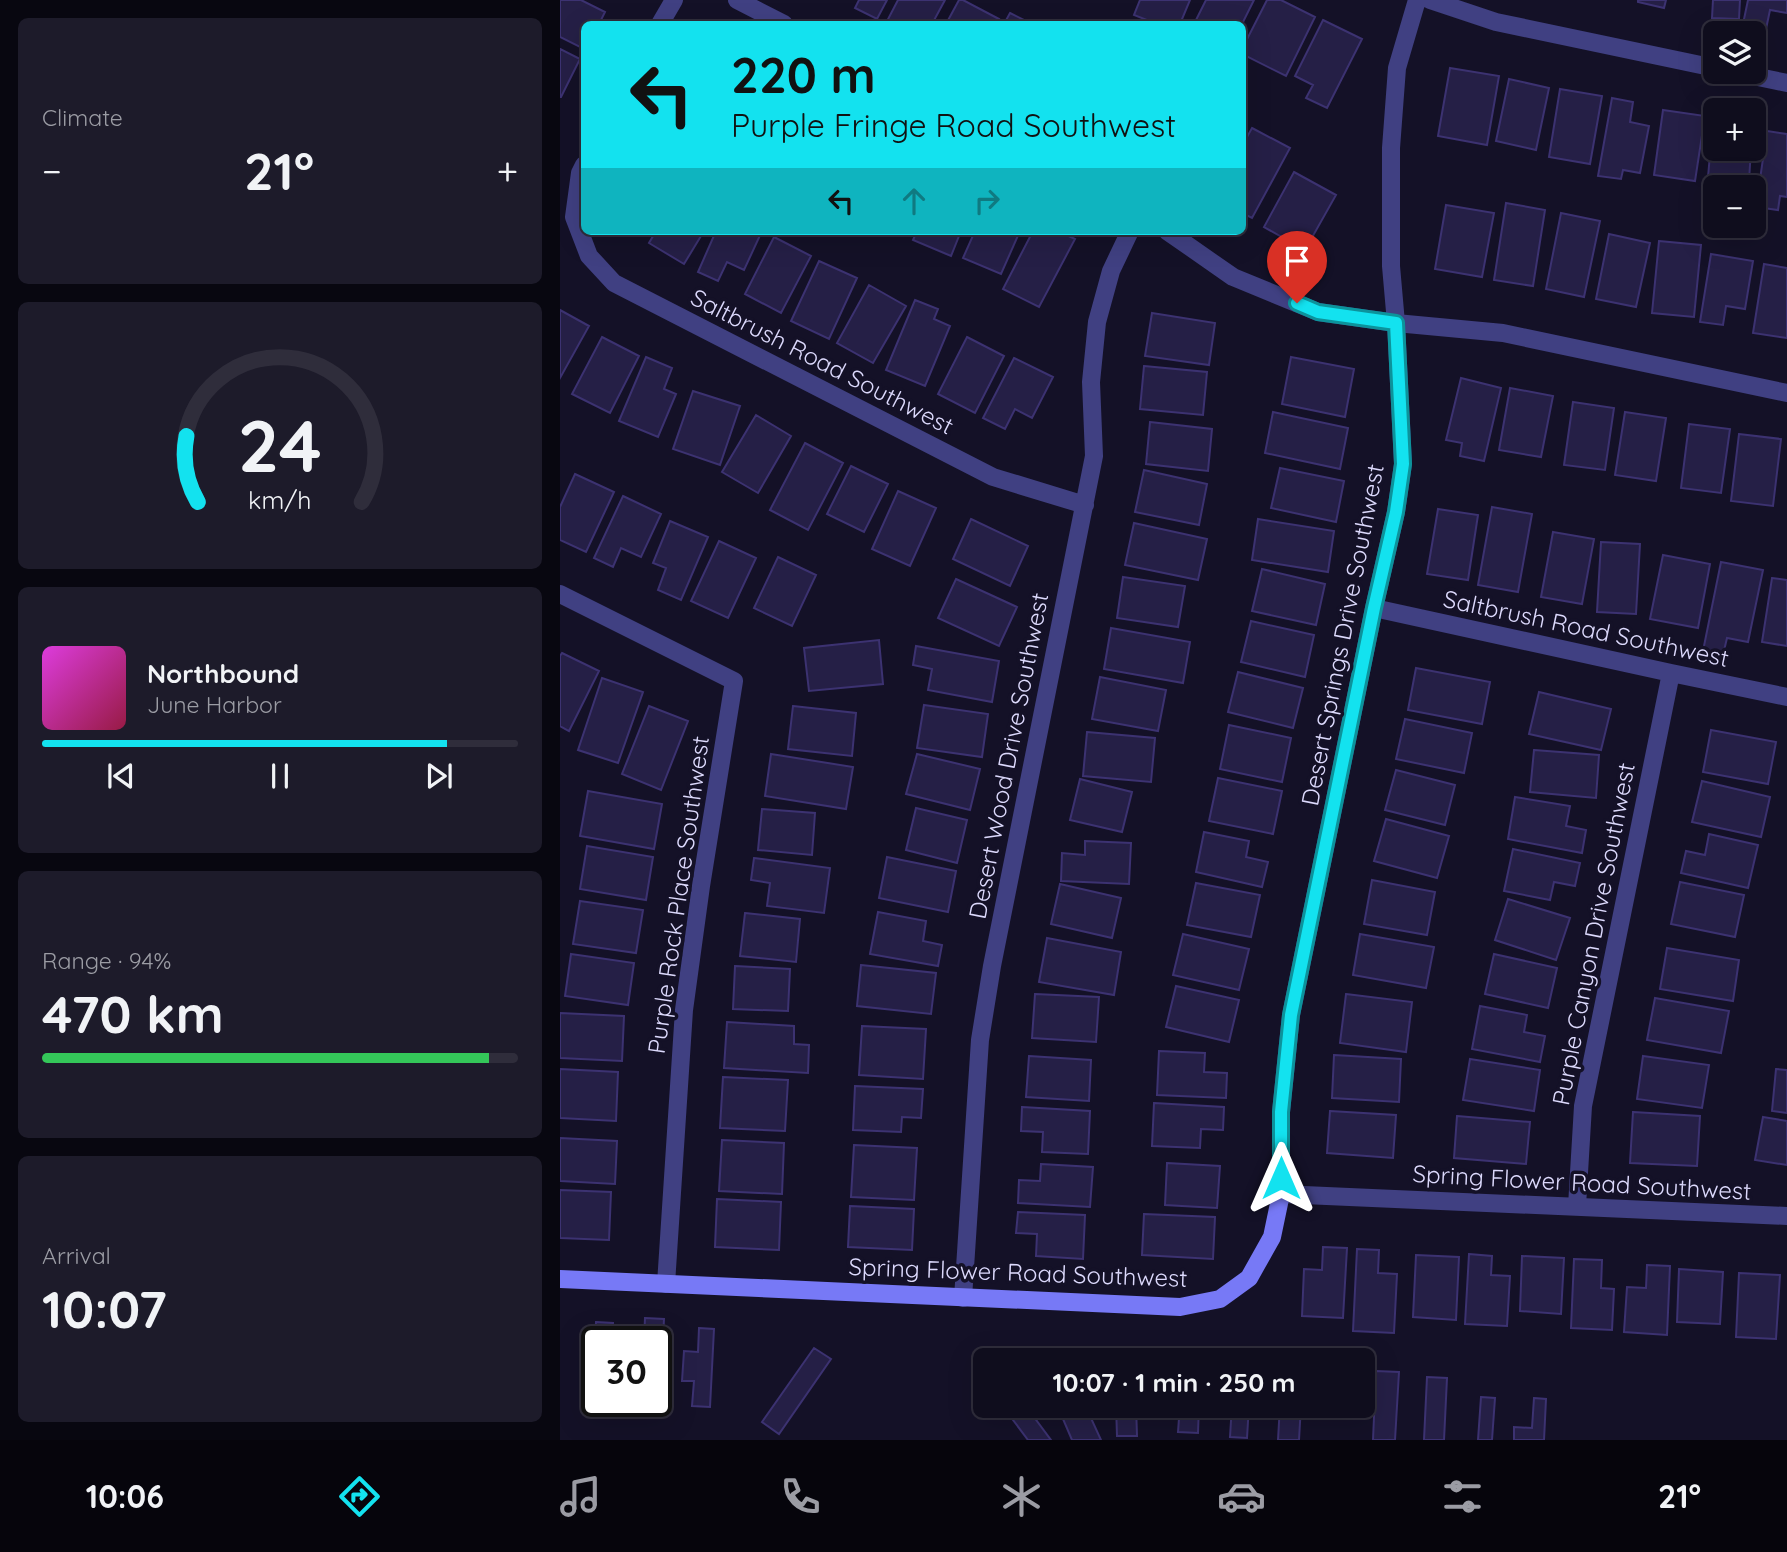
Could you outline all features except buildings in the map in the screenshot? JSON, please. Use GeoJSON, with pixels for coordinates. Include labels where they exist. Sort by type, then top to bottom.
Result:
{"type":"FeatureCollection","features":[{"type":"Feature","properties":{"kind":"street"},"geometry":{"type":"LineString","coordinates":[[662,21],[674,0]]}},
{"type":"Feature","properties":{"kind":"street"},"geometry":{"type":"LineString","coordinates":[[737,0],[778,21]]}},
{"type":"Feature","properties":{"kind":"street","name":"Desert Springs Drive Southwest"},"geometry":{"type":"LineString","coordinates":[[1281,1194],[1281,1112],[1291,1015],[1396,512],[1403,464],[1391,266],[1391,148],[1398,68],[1417,0]]}},
{"type":"Feature","properties":{"kind":"street"},"geometry":{"type":"LineString","coordinates":[[1430,0],[1496,22],[1703,65]]}},
{"type":"Feature","properties":{"kind":"street"},"geometry":{"type":"LineString","coordinates":[[1766,79],[1787,83]]}},
{"type":"Feature","properties":{"kind":"street"},"geometry":{"type":"LineString","coordinates":[[567,217],[581,171]]}},
{"type":"Feature","properties":{"kind":"street","name":"Saltbrush Road Southwest"},"geometry":{"type":"LineString","coordinates":[[567,217],[589,256],[614,283],[993,478],[1085,505]]}},
{"type":"Feature","properties":{"kind":"street","name":"Desert Wood Drive Southwest"},"geometry":{"type":"LineString","coordinates":[[963,1298],[980,1040],[992,966],[1094,456],[1091,382],[1097,322],[1111,271],[1128,235]]}},
{"type":"Feature","properties":{"kind":"street"},"geometry":{"type":"LineString","coordinates":[[1173,235],[1233,277],[1318,312],[1396,323],[1503,333],[1787,393]]}},
{"type":"Feature","properties":{"kind":"street","name":"Purple Rock Place Southwest"},"geometry":{"type":"LineString","coordinates":[[560,594],[734,681],[684,1010],[666,1284]]}},
{"type":"Feature","properties":{"kind":"street","name":"Saltbrush Road Southwest"},"geometry":{"type":"LineString","coordinates":[[1374,608],[1787,697]]}},
{"type":"Feature","properties":{"kind":"street","name":"Purple Canyon Drive Southwest"},"geometry":{"type":"LineString","coordinates":[[1577,1206],[1583,1106],[1671,673]]}},
{"type":"Feature","properties":{"kind":"street","name":"Spring Flower Road Southwest"},"geometry":{"type":"LineString","coordinates":[[560,1279],[1180,1307],[1220,1299],[1249,1278],[1272,1237],[1281,1194],[1787,1216]]}},
{"type":"Feature","properties":{"kind":"route"},"geometry":{"type":"LineString","coordinates":[[1281,1178],[1281,1112],[1291,1015],[1396,512],[1403,464],[1396,323],[1318,312],[1297,303]]}}]}
